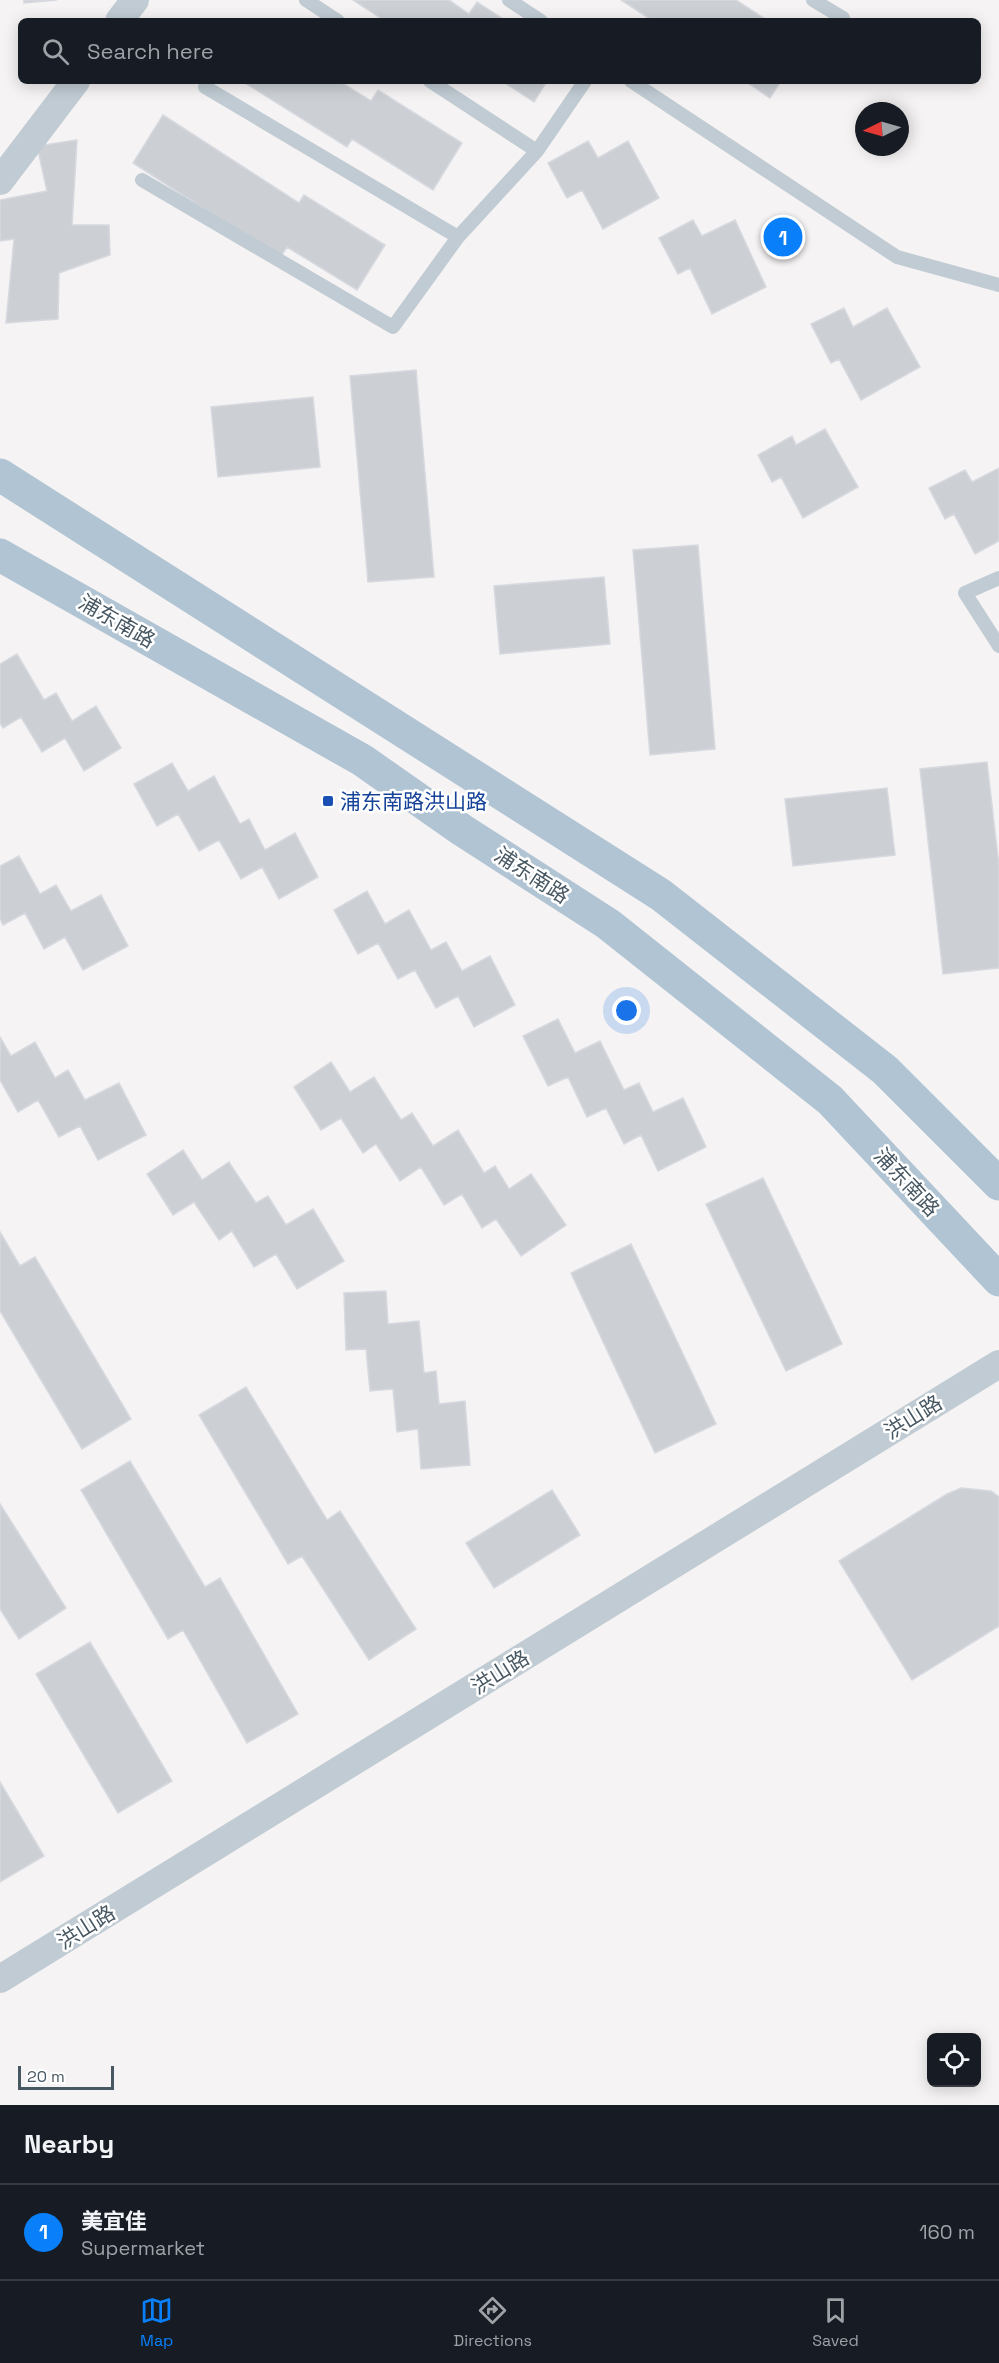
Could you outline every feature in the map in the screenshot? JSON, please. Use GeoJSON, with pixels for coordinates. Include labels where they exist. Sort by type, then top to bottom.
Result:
{"type":"FeatureCollection","features":[{"type":"Feature","properties":{"kind":"main road"},"geometry":{"type":"LineString","coordinates":[[0,475],[661,894],[885,1070],[999,1184]]}},
{"type":"Feature","properties":{"kind":"main road","name":"浦东南路"},"geometry":{"type":"LineString","coordinates":[[0,555],[362,760],[462,830],[608,924],[830,1100],[999,1280]]}},
{"type":"Feature","properties":{"kind":"street"},"geometry":{"type":"LineString","coordinates":[[121,18],[135,0]]}},
{"type":"Feature","properties":{"kind":"street"},"geometry":{"type":"LineString","coordinates":[[0,181],[74,84]]}},
{"type":"Feature","properties":{"kind":"street","name":"洪山路"},"geometry":{"type":"LineString","coordinates":[[0,1979],[999,1364]]}},
{"type":"Feature","properties":{"kind":"lane"},"geometry":{"type":"LineString","coordinates":[[306,0],[333,18]]}},
{"type":"Feature","properties":{"kind":"lane"},"geometry":{"type":"LineString","coordinates":[[813,0],[843,18]]}},
{"type":"Feature","properties":{"kind":"lane"},"geometry":{"type":"LineString","coordinates":[[511,1],[536,18]]}},
{"type":"Feature","properties":{"kind":"lane"},"geometry":{"type":"LineString","coordinates":[[435,84],[537,151]]}},
{"type":"Feature","properties":{"kind":"lane"},"geometry":{"type":"LineString","coordinates":[[142,180],[393,327],[458,237],[537,151],[583,84]]}},
{"type":"Feature","properties":{"kind":"lane"},"geometry":{"type":"LineString","coordinates":[[636,84],[897,257],[999,285]]}},
{"type":"Feature","properties":{"kind":"lane"},"geometry":{"type":"LineString","coordinates":[[205,87],[458,237]]}},
{"type":"Feature","properties":{"kind":"lane"},"geometry":{"type":"LineString","coordinates":[[999,578],[965,593],[999,646]]}},
{"type":"Feature","properties":{"kind":"building"},"geometry":{"type":"Polygon","coordinates":[[[24,0],[57,0],[24,3],[24,0]]]}},
{"type":"Feature","properties":{"kind":"building"},"geometry":{"type":"Polygon","coordinates":[[[353,0],[449,0],[469,14],[477,2],[501,18],[380,18],[353,0]]]}},
{"type":"Feature","properties":{"kind":"building"},"geometry":{"type":"Polygon","coordinates":[[[621,0],[736,0],[763,18],[648,18],[621,0]]]}},
{"type":"Feature","properties":{"kind":"building"},"geometry":{"type":"Polygon","coordinates":[[[247,84],[344,84],[371,101],[378,90],[462,143],[433,190],[352,139],[347,147],[247,84]]]}},
{"type":"Feature","properties":{"kind":"building"},"geometry":{"type":"Polygon","coordinates":[[[507,84],[545,84],[534,102],[507,84]]]}},
{"type":"Feature","properties":{"kind":"building"},"geometry":{"type":"Polygon","coordinates":[[[749,84],[779,84],[770,98],[749,84]]]}},
{"type":"Feature","properties":{"kind":"building"},"geometry":{"type":"Polygon","coordinates":[[[163,115],[299,203],[304,195],[385,245],[357,290],[287,247],[280,258],[133,163],[163,115]]]}},
{"type":"Feature","properties":{"kind":"building"},"geometry":{"type":"Polygon","coordinates":[[[77,140],[72,225],[109,225],[110,255],[59,273],[58,319],[6,323],[14,239],[0,241],[0,200],[47,191],[37,146],[77,140]]]}},
{"type":"Feature","properties":{"kind":"building"},"geometry":{"type":"Polygon","coordinates":[[[588,141],[598,158],[628,141],[659,198],[603,229],[582,190],[567,198],[548,163],[588,141]]]}},
{"type":"Feature","properties":{"kind":"building"},"geometry":{"type":"Polygon","coordinates":[[[693,220],[702,236],[735,220],[766,287],[712,314],[690,268],[678,274],[659,238],[693,220]]]}},
{"type":"Feature","properties":{"kind":"building"},"geometry":{"type":"Polygon","coordinates":[[[844,308],[853,327],[887,308],[920,367],[861,400],[839,359],[831,363],[811,324],[844,308]]]}},
{"type":"Feature","properties":{"kind":"building"},"geometry":{"type":"Polygon","coordinates":[[[416,370],[434,577],[368,582],[350,376],[416,370]]]}},
{"type":"Feature","properties":{"kind":"building"},"geometry":{"type":"Polygon","coordinates":[[[313,397],[320,467],[218,477],[211,407],[313,397]]]}},
{"type":"Feature","properties":{"kind":"building"},"geometry":{"type":"Polygon","coordinates":[[[825,429],[858,487],[803,518],[781,477],[772,482],[758,455],[792,436],[796,445],[825,429]]]}},
{"type":"Feature","properties":{"kind":"building"},"geometry":{"type":"Polygon","coordinates":[[[999,468],[999,541],[975,554],[954,514],[945,519],[929,488],[965,470],[972,482],[999,468]]]}},
{"type":"Feature","properties":{"kind":"building"},"geometry":{"type":"Polygon","coordinates":[[[698,545],[715,749],[650,755],[633,550],[698,545]]]}},
{"type":"Feature","properties":{"kind":"building"},"geometry":{"type":"Polygon","coordinates":[[[604,577],[610,644],[500,654],[494,586],[604,577]]]}},
{"type":"Feature","properties":{"kind":"building"},"geometry":{"type":"Polygon","coordinates":[[[17,654],[44,700],[56,693],[72,721],[96,706],[121,748],[84,771],[65,738],[42,752],[21,717],[3,728],[0,723],[0,664],[17,654]]]}},
{"type":"Feature","properties":{"kind":"building"},"geometry":{"type":"Polygon","coordinates":[[[987,762],[999,866],[999,968],[943,974],[920,769],[987,762]]]}},
{"type":"Feature","properties":{"kind":"building"},"geometry":{"type":"Polygon","coordinates":[[[172,763],[188,791],[214,776],[240,824],[249,819],[265,850],[295,833],[318,877],[279,899],[262,867],[241,879],[219,840],[199,851],[178,814],[157,826],[134,784],[172,763]]]}},
{"type":"Feature","properties":{"kind":"building"},"geometry":{"type":"Polygon","coordinates":[[[887,788],[895,855],[793,866],[785,799],[887,788]]]}},
{"type":"Feature","properties":{"kind":"building"},"geometry":{"type":"Polygon","coordinates":[[[19,856],[40,894],[56,885],[71,911],[101,895],[128,946],[83,970],[65,937],[44,949],[25,913],[3,925],[0,918],[0,866],[19,856]]]}},
{"type":"Feature","properties":{"kind":"building"},"geometry":{"type":"Polygon","coordinates":[[[367,891],[385,924],[409,910],[431,950],[446,942],[462,971],[490,956],[515,1005],[474,1027],[458,996],[436,1008],[415,970],[398,979],[378,943],[358,954],[334,910],[367,891]]]}},
{"type":"Feature","properties":{"kind":"building"},"geometry":{"type":"Polygon","coordinates":[[[558,1019],[575,1053],[600,1041],[624,1090],[639,1083],[653,1112],[683,1098],[706,1147],[658,1171],[641,1135],[624,1144],[606,1108],[587,1117],[568,1077],[548,1086],[523,1036],[558,1019]]]}},
{"type":"Feature","properties":{"kind":"building"},"geometry":{"type":"Polygon","coordinates":[[[0,1037],[11,1056],[35,1042],[55,1078],[68,1070],[85,1100],[119,1083],[146,1135],[98,1160],[80,1126],[59,1137],[38,1100],[18,1112],[0,1080],[0,1037]]]}},
{"type":"Feature","properties":{"kind":"building"},"geometry":{"type":"Polygon","coordinates":[[[331,1062],[350,1092],[374,1077],[401,1120],[412,1113],[433,1146],[458,1130],[484,1173],[495,1166],[509,1189],[531,1174],[566,1225],[521,1256],[496,1219],[482,1228],[462,1194],[444,1205],[421,1167],[400,1181],[376,1144],[363,1153],[341,1118],[321,1130],[294,1087],[331,1062]]]}},
{"type":"Feature","properties":{"kind":"building"},"geometry":{"type":"Polygon","coordinates":[[[183,1150],[202,1180],[229,1162],[256,1203],[268,1196],[286,1225],[313,1209],[344,1261],[297,1289],[276,1254],[254,1267],[232,1231],[219,1240],[194,1202],[173,1215],[147,1174],[183,1150]]]}},
{"type":"Feature","properties":{"kind":"building"},"geometry":{"type":"Polygon","coordinates":[[[763,1178],[842,1344],[786,1371],[706,1204],[763,1178]]]}},
{"type":"Feature","properties":{"kind":"building"},"geometry":{"type":"Polygon","coordinates":[[[0,1232],[20,1266],[35,1257],[131,1419],[82,1449],[0,1311],[0,1232]]]}},
{"type":"Feature","properties":{"kind":"building"},"geometry":{"type":"Polygon","coordinates":[[[631,1244],[716,1424],[655,1453],[571,1273],[631,1244]]]}},
{"type":"Feature","properties":{"kind":"building"},"geometry":{"type":"Polygon","coordinates":[[[386,1291],[388,1324],[419,1321],[424,1373],[436,1371],[439,1404],[465,1401],[470,1465],[421,1469],[418,1429],[397,1432],[393,1389],[370,1391],[366,1349],[346,1350],[344,1293],[386,1291]]]}},
{"type":"Feature","properties":{"kind":"building"},"geometry":{"type":"Polygon","coordinates":[[[246,1387],[327,1520],[340,1511],[416,1629],[369,1660],[302,1556],[288,1564],[199,1415],[246,1387]]]}},
{"type":"Feature","properties":{"kind":"building"},"geometry":{"type":"Polygon","coordinates":[[[130,1461],[205,1587],[220,1578],[298,1714],[247,1743],[183,1630],[168,1639],[81,1490],[130,1461]]]}},
{"type":"Feature","properties":{"kind":"building"},"geometry":{"type":"Polygon","coordinates":[[[961,1488],[991,1491],[999,1497],[999,1626],[912,1680],[839,1561],[947,1494],[961,1488]]]}},
{"type":"Feature","properties":{"kind":"building"},"geometry":{"type":"Polygon","coordinates":[[[552,1490],[580,1535],[494,1588],[466,1543],[552,1490]]]}},
{"type":"Feature","properties":{"kind":"building"},"geometry":{"type":"Polygon","coordinates":[[[0,1504],[66,1608],[19,1639],[0,1609],[0,1504]]]}},
{"type":"Feature","properties":{"kind":"building"},"geometry":{"type":"Polygon","coordinates":[[[90,1642],[172,1781],[118,1813],[36,1674],[90,1642]]]}},
{"type":"Feature","properties":{"kind":"building"},"geometry":{"type":"Polygon","coordinates":[[[0,1782],[44,1856],[0,1882],[0,1782]]]}},
{"type":"Feature","properties":{"kind":"place","name":"美宜佳"},"geometry":{"type":"Point","coordinates":[783,237]}},
{"type":"Feature","properties":{"kind":"place","name":"浦东南路洪山路"},"geometry":{"type":"Point","coordinates":[328,801]}}]}
